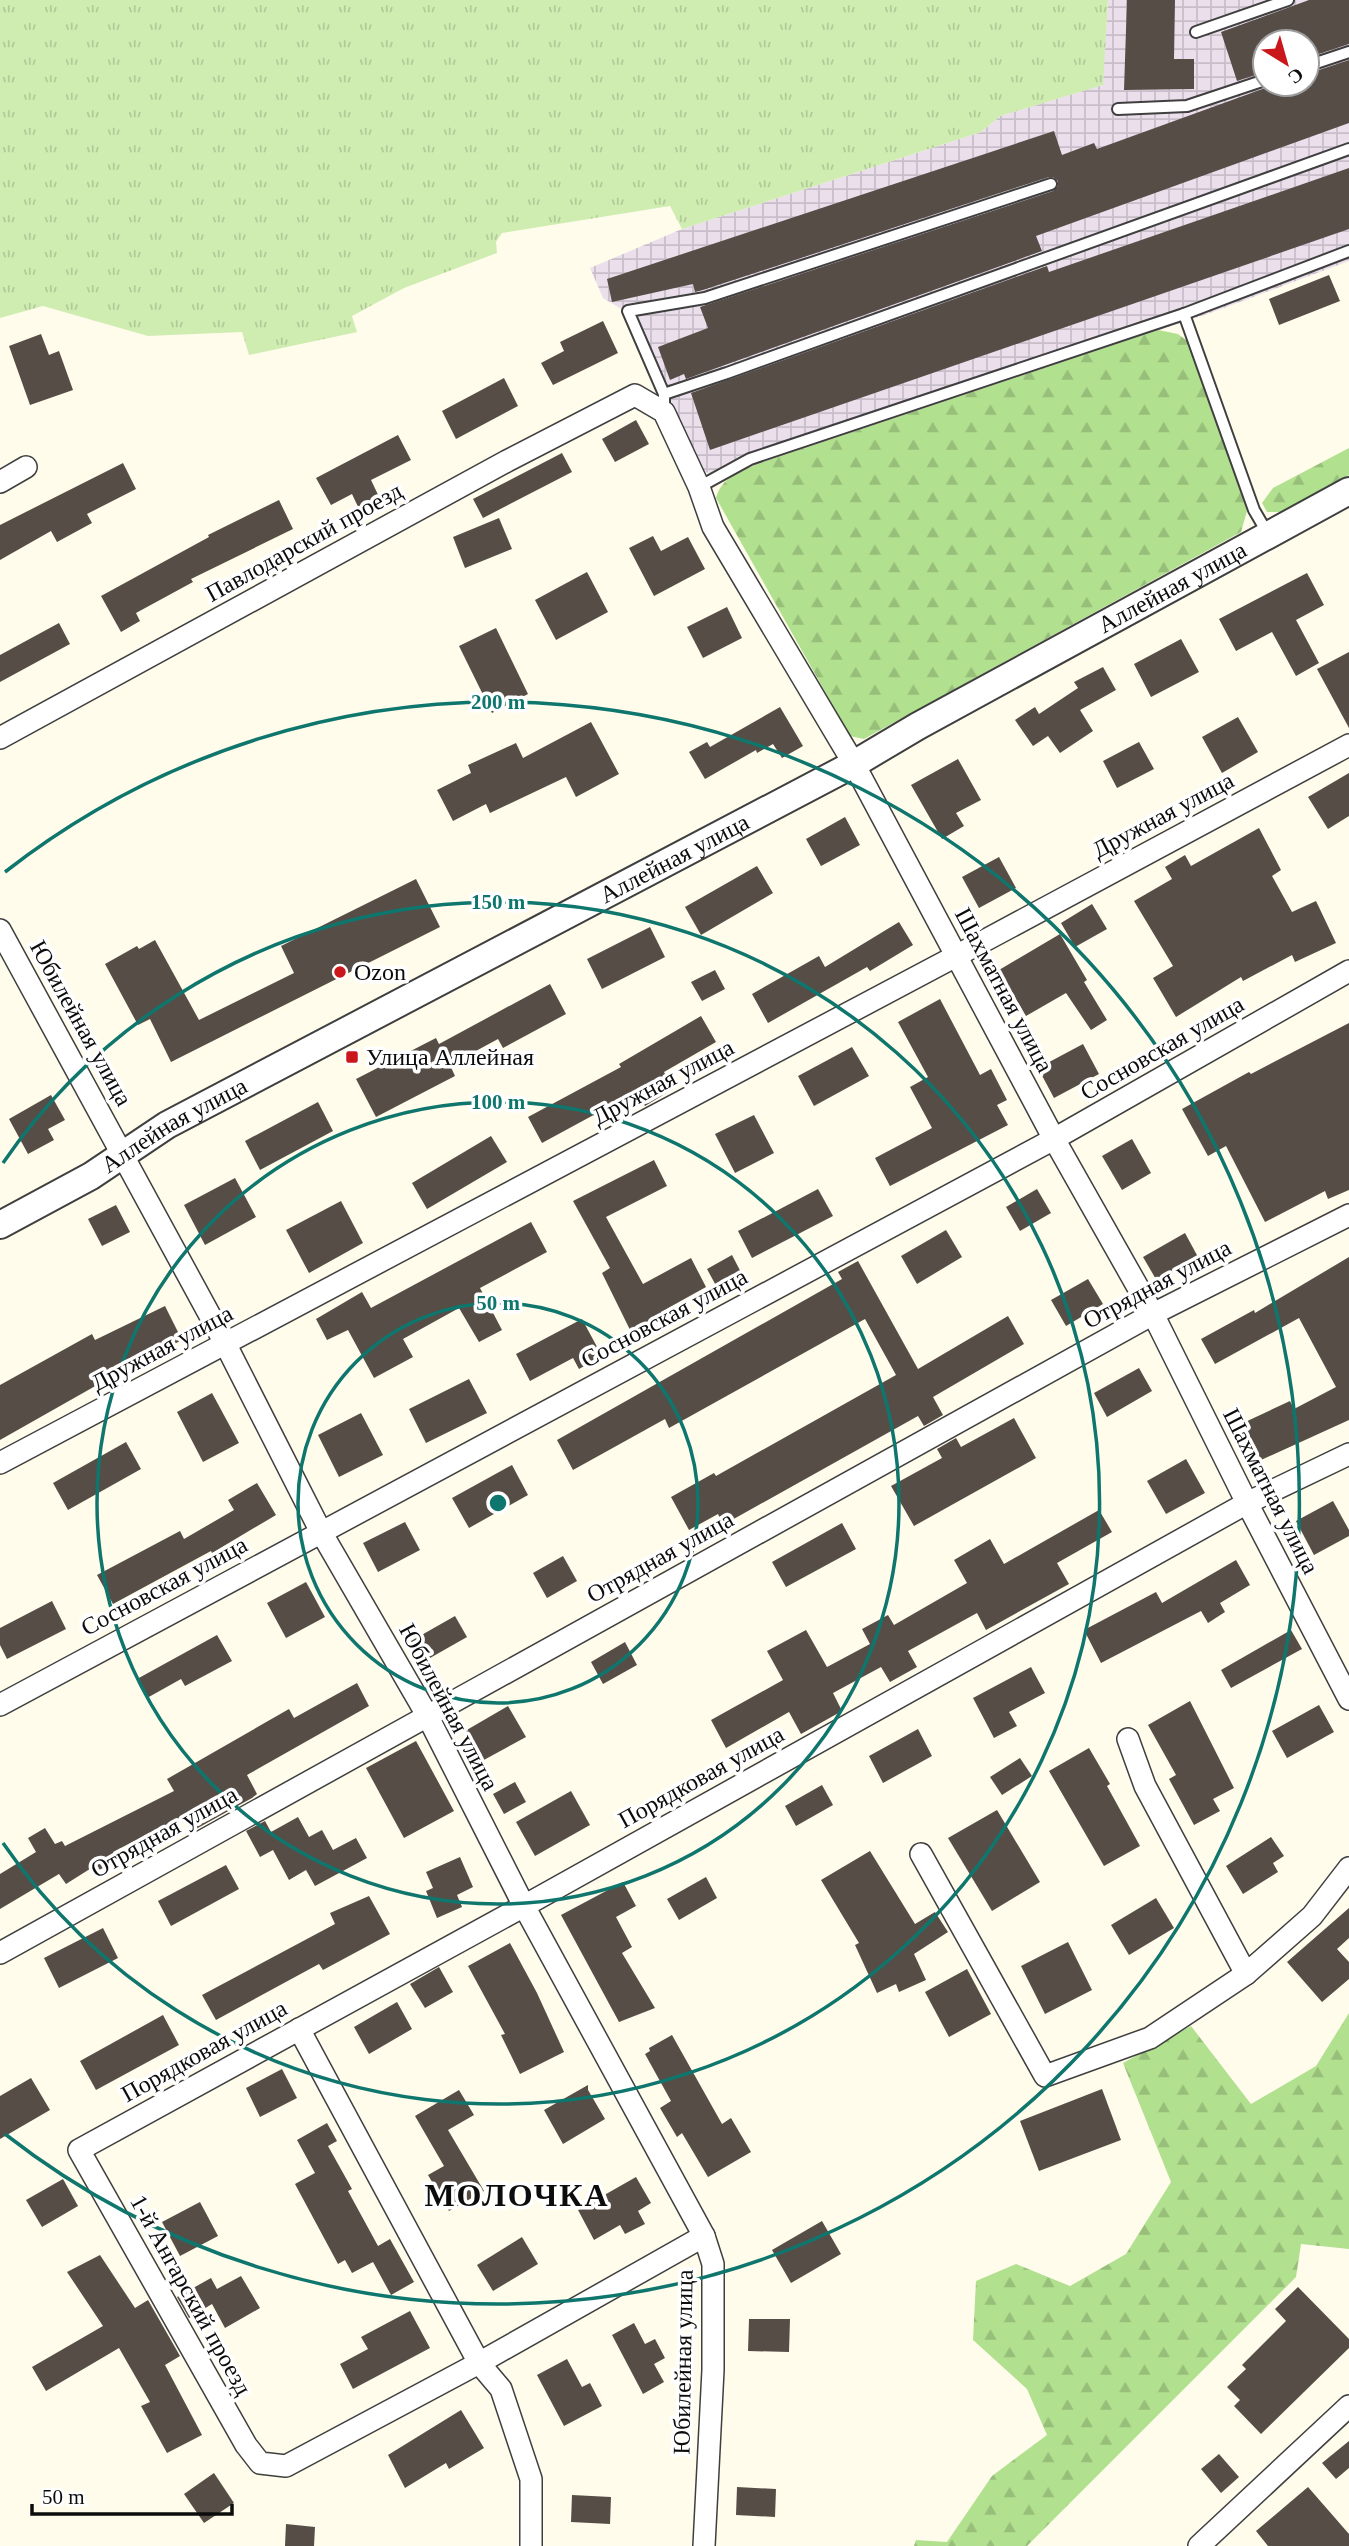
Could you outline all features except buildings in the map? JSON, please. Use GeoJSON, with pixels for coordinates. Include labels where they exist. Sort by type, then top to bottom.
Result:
{"type":"FeatureCollection","features":[{"type":"Feature","properties":{"kind":"street","name":"Павлодарский проезд"},"geometry":{"type":"LineString","coordinates":[[0,738],[495,468],[635,395],[664,403]]}},
{"type":"Feature","properties":{"kind":"street","name":"Шахматная улица"},"geometry":{"type":"LineString","coordinates":[[664,403],[713,527],[854,764],[1054,1139],[1153,1314],[1349,1699]]}},
{"type":"Feature","properties":{"kind":"street"},"geometry":{"type":"LineString","coordinates":[[0,482],[26,467]]}},
{"type":"Feature","properties":{"kind":"street","name":"Аллейная улица"},"geometry":{"type":"LineString","coordinates":[[0,1225],[91,1176],[167,1125],[854,764],[918,726],[1349,491]]}},
{"type":"Feature","properties":{"kind":"street","name":"Дружная улица"},"geometry":{"type":"LineString","coordinates":[[0,1463],[1349,745]]}},
{"type":"Feature","properties":{"kind":"street","name":"Юбилейная улица"},"geometry":{"type":"LineString","coordinates":[[0,930],[8,964],[124,1155],[226,1345],[321,1532],[427,1715],[524,1906],[704,2236],[713,2264],[713,2370],[704,2546]]}},
{"type":"Feature","properties":{"kind":"street","name":"Сосновская улица"},"geometry":{"type":"LineString","coordinates":[[0,1705],[1054,1139],[1349,971]]}},
{"type":"Feature","properties":{"kind":"street","name":"Отрядная улица"},"geometry":{"type":"LineString","coordinates":[[0,1953],[1153,1314],[1349,1215]]}},
{"type":"Feature","properties":{"kind":"street","name":"Порядковая улица"},"geometry":{"type":"LineString","coordinates":[[79,2150],[524,1906],[1247,1503],[1349,1454]]}},
{"type":"Feature","properties":{"kind":"street"},"geometry":{"type":"LineString","coordinates":[[1128,1740],[1145,1786],[1246,1974]]}},
{"type":"Feature","properties":{"kind":"street"},"geometry":{"type":"LineString","coordinates":[[921,1854],[1045,2076],[1150,2038],[1246,1974],[1312,1916],[1349,1868]]}},
{"type":"Feature","properties":{"kind":"street"},"geometry":{"type":"LineString","coordinates":[[299,2029],[479,2363],[501,2389],[531,2479],[531,2546]]}},
{"type":"Feature","properties":{"kind":"street","name":"1-й Ангарский проезд"},"geometry":{"type":"LineString","coordinates":[[79,2150],[246,2445],[260,2463],[286,2466],[479,2363]]}},
{"type":"Feature","properties":{"kind":"street"},"geometry":{"type":"LineString","coordinates":[[479,2363],[704,2236]]}},
{"type":"Feature","properties":{"kind":"street"},"geometry":{"type":"LineString","coordinates":[[1199,2546],[1349,2406]]}},
{"type":"Feature","properties":{"kind":"lane"},"geometry":{"type":"LineString","coordinates":[[1196,32],[1288,0]]}},
{"type":"Feature","properties":{"kind":"lane"},"geometry":{"type":"LineString","coordinates":[[1321,61],[1349,52]]}},
{"type":"Feature","properties":{"kind":"lane"},"geometry":{"type":"LineString","coordinates":[[1118,109],[1187,106],[1251,85]]}},
{"type":"Feature","properties":{"kind":"lane"},"geometry":{"type":"LineString","coordinates":[[1051,184],[705,298],[628,311],[664,403],[727,373],[1349,149]]}},
{"type":"Feature","properties":{"kind":"lane"},"geometry":{"type":"LineString","coordinates":[[699,487],[750,459],[1184,314],[1349,251]]}},
{"type":"Feature","properties":{"kind":"lane"},"geometry":{"type":"LineString","coordinates":[[1184,314],[1254,510],[1268,534]]}},
{"type":"Feature","properties":{"kind":"shaded area"},"geometry":{"type":"Polygon","coordinates":[[[1108,0],[1349,0],[1349,261],[1213,312],[757,464],[730,477],[699,471],[638,319],[603,298],[590,268],[682,229],[981,132],[1000,116],[1102,85],[1108,0]]]}},
{"type":"Feature","properties":{"kind":"green space"},"geometry":{"type":"Polygon","coordinates":[[[0,0],[1108,0],[1103,85],[1000,116],[981,132],[682,229],[670,206],[502,233],[496,242],[497,253],[404,288],[352,316],[357,332],[249,355],[242,332],[148,336],[43,306],[0,318],[0,0]]]}},
{"type":"Feature","properties":{"kind":"green space"},"geometry":{"type":"Polygon","coordinates":[[[1158,330],[1178,334],[1190,343],[1247,511],[1241,532],[864,739],[850,736],[716,498],[722,485],[732,476],[757,464],[1158,330]]]}},
{"type":"Feature","properties":{"kind":"green space"},"geometry":{"type":"Polygon","coordinates":[[[1349,448],[1349,475],[1283,512],[1267,512],[1262,503],[1273,488],[1349,448]]]}},
{"type":"Feature","properties":{"kind":"green space"},"geometry":{"type":"Polygon","coordinates":[[[1349,2013],[1349,2249],[1301,2244],[1296,2277],[1027,2546],[914,2546],[916,2540],[947,2542],[992,2476],[1047,2435],[1027,2389],[973,2340],[976,2281],[1016,2264],[1070,2286],[1126,2254],[1171,2182],[1123,2063],[1191,2026],[1251,2104],[1316,2066],[1349,2013]]]}},
{"type":"Feature","properties":{"kind":"place","name":"Ozon"},"geometry":{"type":"Point","coordinates":[340,972]}},
{"type":"Feature","properties":{"kind":"place","name":"Улица Аллейная"},"geometry":{"type":"Point","coordinates":[352,1057]}},
{"type":"Feature","properties":{"kind":"district","name":"МОЛОЧКА"},"geometry":{"type":"Point","coordinates":[517,2195]}}]}
